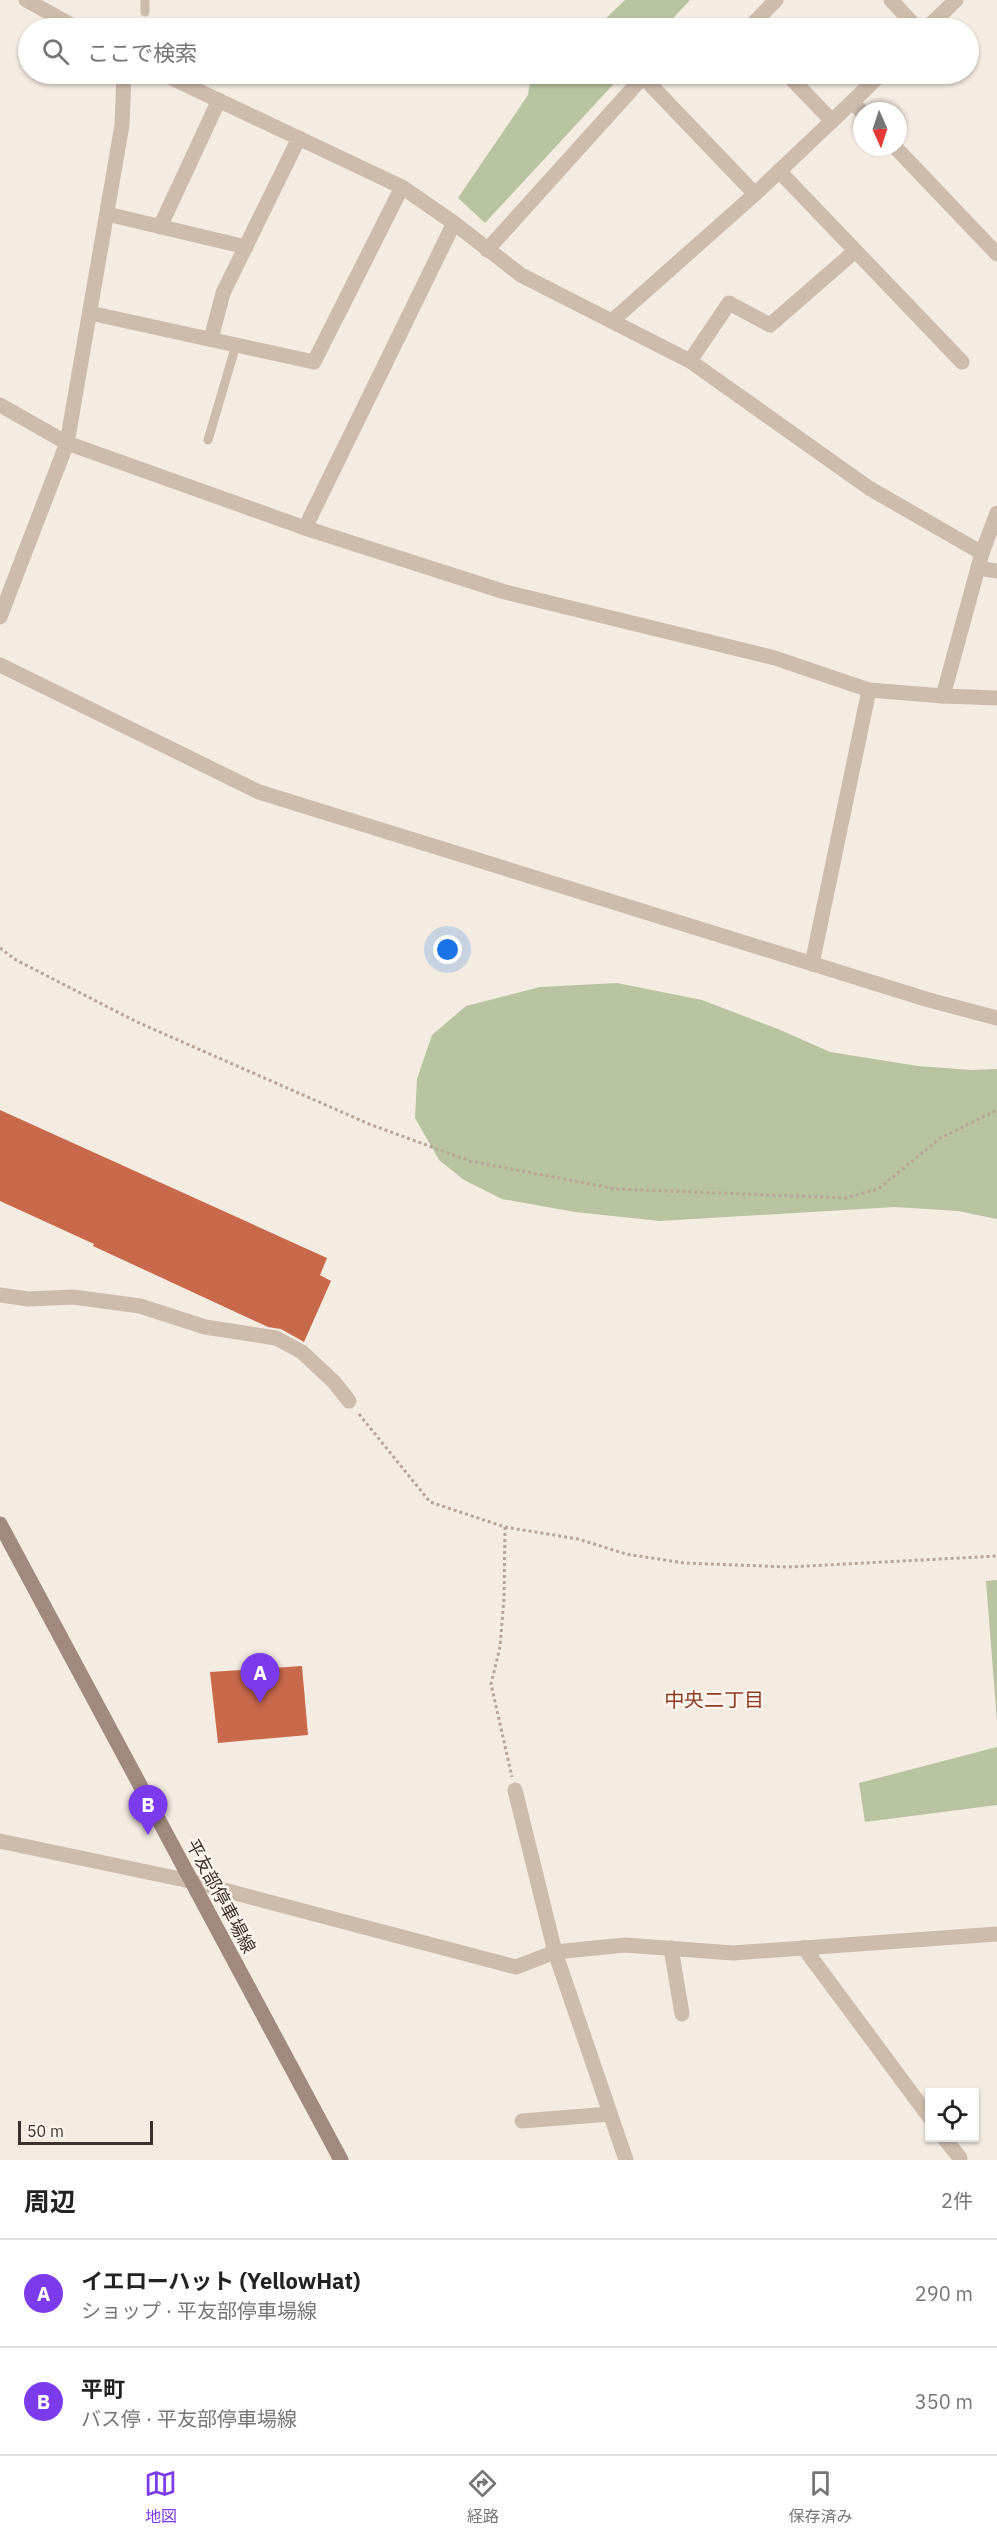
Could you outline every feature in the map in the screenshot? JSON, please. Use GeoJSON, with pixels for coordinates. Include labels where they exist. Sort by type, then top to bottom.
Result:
{"type":"FeatureCollection","features":[{"type":"Feature","properties":{"kind":"main road","name":"平友部停車場線"},"geometry":{"type":"LineString","coordinates":[[0,1524],[341,2160]]}},
{"type":"Feature","properties":{"kind":"street"},"geometry":{"type":"LineString","coordinates":[[26,0],[59,18]]}},
{"type":"Feature","properties":{"kind":"street"},"geometry":{"type":"LineString","coordinates":[[759,18],[776,0]]}},
{"type":"Feature","properties":{"kind":"street"},"geometry":{"type":"LineString","coordinates":[[891,0],[908,18]]}},
{"type":"Feature","properties":{"kind":"street"},"geometry":{"type":"LineString","coordinates":[[937,18],[956,0]]}},
{"type":"Feature","properties":{"kind":"street"},"geometry":{"type":"LineString","coordinates":[[0,617],[67,443],[122,125],[124,84]]}},
{"type":"Feature","properties":{"kind":"street"},"geometry":{"type":"LineString","coordinates":[[185,84],[402,187],[454,223],[521,275],[690,361],[869,488],[997,571]]}},
{"type":"Feature","properties":{"kind":"street"},"geometry":{"type":"LineString","coordinates":[[487,250],[637,84]]}},
{"type":"Feature","properties":{"kind":"street"},"geometry":{"type":"LineString","coordinates":[[650,84],[755,194]]}},
{"type":"Feature","properties":{"kind":"street"},"geometry":{"type":"LineString","coordinates":[[797,84],[832,121]]}},
{"type":"Feature","properties":{"kind":"street"},"geometry":{"type":"LineString","coordinates":[[861,102],[874,84]]}},
{"type":"Feature","properties":{"kind":"street"},"geometry":{"type":"LineString","coordinates":[[160,227],[219,100]]}},
{"type":"Feature","properties":{"kind":"street"},"geometry":{"type":"LineString","coordinates":[[613,320],[755,194],[832,121],[853,109]]}},
{"type":"Feature","properties":{"kind":"street"},"geometry":{"type":"LineString","coordinates":[[211,339],[223,293],[299,138]]}},
{"type":"Feature","properties":{"kind":"street"},"geometry":{"type":"LineString","coordinates":[[904,156],[997,254]]}},
{"type":"Feature","properties":{"kind":"street"},"geometry":{"type":"LineString","coordinates":[[779,171],[854,252],[962,362]]}},
{"type":"Feature","properties":{"kind":"street"},"geometry":{"type":"LineString","coordinates":[[90,313],[315,362],[402,187]]}},
{"type":"Feature","properties":{"kind":"street"},"geometry":{"type":"LineString","coordinates":[[107,214],[246,247]]}},
{"type":"Feature","properties":{"kind":"street"},"geometry":{"type":"LineString","coordinates":[[305,528],[454,223]]}},
{"type":"Feature","properties":{"kind":"street"},"geometry":{"type":"LineString","coordinates":[[690,361],[729,303],[770,325],[854,252]]}},
{"type":"Feature","properties":{"kind":"street"},"geometry":{"type":"LineString","coordinates":[[0,405],[67,443],[305,528],[505,592],[775,658],[869,690],[997,698]]}},
{"type":"Feature","properties":{"kind":"street"},"geometry":{"type":"LineString","coordinates":[[943,696],[980,560],[997,513]]}},
{"type":"Feature","properties":{"kind":"street"},"geometry":{"type":"LineString","coordinates":[[0,665],[259,792],[929,1000],[997,1018]]}},
{"type":"Feature","properties":{"kind":"street"},"geometry":{"type":"LineString","coordinates":[[812,964],[869,690]]}},
{"type":"Feature","properties":{"kind":"street"},"geometry":{"type":"LineString","coordinates":[[0,1296],[28,1299],[73,1297],[140,1306],[205,1327],[276,1338],[302,1352],[334,1382],[349,1401]]}},
{"type":"Feature","properties":{"kind":"street"},"geometry":{"type":"LineString","coordinates":[[515,1790],[555,1952],[626,2160]]}},
{"type":"Feature","properties":{"kind":"street"},"geometry":{"type":"LineString","coordinates":[[0,1841],[190,1881],[516,1967],[555,1952],[625,1945],[733,1953],[997,1934]]}},
{"type":"Feature","properties":{"kind":"street"},"geometry":{"type":"LineString","coordinates":[[671,1948],[682,2014]]}},
{"type":"Feature","properties":{"kind":"street"},"geometry":{"type":"LineString","coordinates":[[804,1948],[925,2111]]}},
{"type":"Feature","properties":{"kind":"street"},"geometry":{"type":"LineString","coordinates":[[522,2121],[610,2114]]}},
{"type":"Feature","properties":{"kind":"street"},"geometry":{"type":"LineString","coordinates":[[947,2142],[960,2158]]}},
{"type":"Feature","properties":{"kind":"lane"},"geometry":{"type":"LineString","coordinates":[[145,0],[145,12]]}},
{"type":"Feature","properties":{"kind":"lane"},"geometry":{"type":"LineString","coordinates":[[208,440],[236,345]]}},
{"type":"Feature","properties":{"kind":"path"},"geometry":{"type":"LineString","coordinates":[[0,948],[16,960],[137,1022],[369,1124],[470,1161],[616,1189],[846,1198],[878,1188],[939,1139],[997,1110]]}},
{"type":"Feature","properties":{"kind":"path"},"geometry":{"type":"LineString","coordinates":[[349,1401],[430,1502],[505,1527],[578,1539],[626,1554],[684,1563],[789,1567],[997,1556]]}},
{"type":"Feature","properties":{"kind":"path"},"geometry":{"type":"LineString","coordinates":[[505,1527],[500,1647],[491,1684],[515,1790]]}},
{"type":"Feature","properties":{"kind":"green space"},"geometry":{"type":"Polygon","coordinates":[[[625,0],[690,0],[673,18],[606,18],[625,0]]]}},
{"type":"Feature","properties":{"kind":"green space"},"geometry":{"type":"Polygon","coordinates":[[[530,84],[614,84],[485,223],[458,198],[528,95],[530,84]]]}},
{"type":"Feature","properties":{"kind":"green space"},"geometry":{"type":"Polygon","coordinates":[[[617,983],[702,1000],[830,1052],[918,1066],[971,1070],[997,1069],[997,1219],[958,1211],[895,1207],[660,1221],[575,1212],[502,1199],[464,1180],[439,1160],[415,1118],[417,1079],[432,1035],[466,1006],[540,987],[617,983]]]}},
{"type":"Feature","properties":{"kind":"green space"},"geometry":{"type":"Polygon","coordinates":[[[997,1580],[997,1722],[986,1581],[997,1580]]]}},
{"type":"Feature","properties":{"kind":"green space"},"geometry":{"type":"Polygon","coordinates":[[[997,1747],[997,1805],[865,1822],[859,1783],[997,1747]]]}},
{"type":"Feature","properties":{"kind":"building"},"geometry":{"type":"Polygon","coordinates":[[[0,1110],[327,1258],[320,1275],[331,1281],[304,1342],[281,1329],[268,1327],[0,1201],[0,1110]]]}},
{"type":"Feature","properties":{"kind":"building"},"geometry":{"type":"Polygon","coordinates":[[[302,1666],[308,1735],[218,1743],[210,1672],[302,1666]]]}},
{"type":"Feature","properties":{"kind":"place","name":"イエローハット (YellowHat)"},"geometry":{"type":"Point","coordinates":[260,1703]}},
{"type":"Feature","properties":{"kind":"place","name":"平町"},"geometry":{"type":"Point","coordinates":[148,1835]}},
{"type":"Feature","properties":{"kind":"district","name":"中央二丁目"},"geometry":{"type":"Point","coordinates":[714,1699]}}]}
